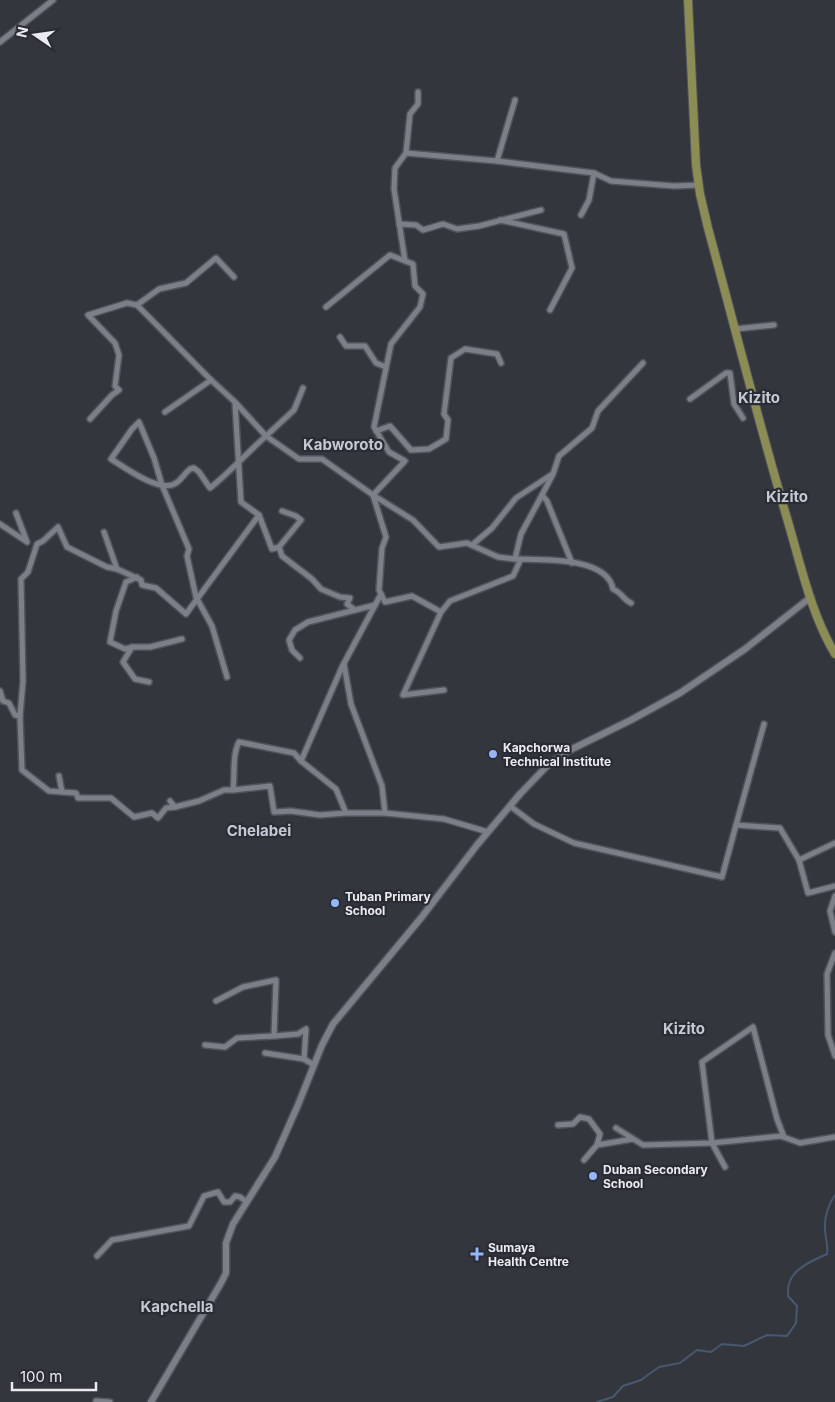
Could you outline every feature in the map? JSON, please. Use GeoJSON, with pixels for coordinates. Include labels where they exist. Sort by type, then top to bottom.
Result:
{"type":"FeatureCollection","features":[{"type":"Feature","properties":{"kind":"main road"},"geometry":{"type":"LineString","coordinates":[[688,0],[696,165],[708,228],[778,487],[810,597],[819,622],[835,654]]}},
{"type":"Feature","properties":{"kind":"street"},"geometry":{"type":"LineString","coordinates":[[0,42],[53,0]]}},
{"type":"Feature","properties":{"kind":"street"},"geometry":{"type":"LineString","coordinates":[[405,261],[394,189],[395,168],[406,153],[410,114],[418,104],[418,92]]}},
{"type":"Feature","properties":{"kind":"street"},"geometry":{"type":"LineString","coordinates":[[497,161],[515,100]]}},
{"type":"Feature","properties":{"kind":"street"},"geometry":{"type":"LineString","coordinates":[[406,153],[594,172],[611,182],[674,186],[699,185]]}},
{"type":"Feature","properties":{"kind":"street"},"geometry":{"type":"LineString","coordinates":[[581,215],[589,200],[594,172]]}},
{"type":"Feature","properties":{"kind":"street"},"geometry":{"type":"LineString","coordinates":[[400,224],[416,225],[423,230],[443,224],[457,229],[479,226],[541,210]]}},
{"type":"Feature","properties":{"kind":"street"},"geometry":{"type":"LineString","coordinates":[[500,220],[564,234],[572,268],[550,310]]}},
{"type":"Feature","properties":{"kind":"street"},"geometry":{"type":"LineString","coordinates":[[326,306],[390,255],[413,264],[415,286],[423,294],[420,306],[391,344],[374,427],[388,452],[405,460],[373,495]]}},
{"type":"Feature","properties":{"kind":"street"},"geometry":{"type":"LineString","coordinates":[[137,305],[159,289],[186,283],[216,258],[234,277]]}},
{"type":"Feature","properties":{"kind":"street"},"geometry":{"type":"LineString","coordinates":[[90,419],[119,390],[115,386],[119,355],[115,342],[88,315],[127,303],[137,305],[235,402],[266,436],[299,459],[322,459],[373,495],[413,520],[439,547],[467,543],[498,557],[560,560],[591,567],[600,572],[612,583],[614,589],[631,603]]}},
{"type":"Feature","properties":{"kind":"street"},"geometry":{"type":"LineString","coordinates":[[735,329],[774,324]]}},
{"type":"Feature","properties":{"kind":"street"},"geometry":{"type":"LineString","coordinates":[[340,337],[346,346],[366,346],[376,363],[386,367]]}},
{"type":"Feature","properties":{"kind":"street"},"geometry":{"type":"LineString","coordinates":[[376,431],[390,426],[411,450],[428,449],[446,439],[448,420],[444,414],[451,358],[465,348],[497,354],[501,363]]}},
{"type":"Feature","properties":{"kind":"street"},"geometry":{"type":"LineString","coordinates":[[444,690],[403,695],[441,612],[450,601],[513,576],[518,559],[521,534],[553,474],[559,456],[592,428],[598,411],[643,363]]}},
{"type":"Feature","properties":{"kind":"street"},"geometry":{"type":"LineString","coordinates":[[690,399],[726,373],[730,373],[734,404],[743,418]]}},
{"type":"Feature","properties":{"kind":"street"},"geometry":{"type":"LineString","coordinates":[[165,412],[211,380]]}},
{"type":"Feature","properties":{"kind":"street"},"geometry":{"type":"LineString","coordinates":[[227,677],[212,626],[197,598],[187,556],[189,549],[162,485],[154,458],[139,422],[132,428],[110,458],[142,479],[162,485],[176,483],[190,469],[194,468],[210,488],[294,410],[303,388]]}},
{"type":"Feature","properties":{"kind":"street"},"geometry":{"type":"LineString","coordinates":[[235,402],[241,502],[258,514],[272,549],[279,547],[301,520],[282,511]]}},
{"type":"Feature","properties":{"kind":"street"},"geometry":{"type":"LineString","coordinates":[[472,545],[492,528],[516,498],[553,474]]}},
{"type":"Feature","properties":{"kind":"street"},"geometry":{"type":"LineString","coordinates":[[373,495],[386,537],[382,548],[379,590],[385,602],[412,596],[441,612]]}},
{"type":"Feature","properties":{"kind":"street"},"geometry":{"type":"LineString","coordinates":[[542,495],[547,501],[572,563]]}},
{"type":"Feature","properties":{"kind":"street"},"geometry":{"type":"LineString","coordinates":[[0,524],[27,542],[16,513]]}},
{"type":"Feature","properties":{"kind":"street"},"geometry":{"type":"LineString","coordinates":[[258,514],[186,614],[156,588],[142,585],[142,580],[117,569],[107,567],[67,547],[58,526],[43,541],[37,544],[28,572],[21,579],[23,681],[20,716],[22,770],[49,791],[76,793],[78,798],[111,798],[134,817],[152,813],[158,818],[166,808],[199,801],[224,790],[270,786],[274,812],[291,811],[320,815],[385,813],[444,820],[488,832]]}},
{"type":"Feature","properties":{"kind":"street"},"geometry":{"type":"LineString","coordinates":[[104,532],[117,569]]}},
{"type":"Feature","properties":{"kind":"street"},"geometry":{"type":"LineString","coordinates":[[279,547],[282,556],[312,579],[321,589],[340,597],[350,598],[347,604],[355,610]]}},
{"type":"Feature","properties":{"kind":"street"},"geometry":{"type":"LineString","coordinates":[[136,577],[126,582],[116,611],[110,642],[125,649],[150,647],[182,640]]}},
{"type":"Feature","properties":{"kind":"street"},"geometry":{"type":"LineString","coordinates":[[300,761],[344,664],[381,594]]}},
{"type":"Feature","properties":{"kind":"street"},"geometry":{"type":"LineString","coordinates":[[151,1402],[224,1278],[227,1268],[228,1235],[275,1156],[322,1045],[342,1011],[421,918],[488,832],[546,766],[560,755],[680,693],[745,650],[810,597]]}},
{"type":"Feature","properties":{"kind":"street"},"geometry":{"type":"LineString","coordinates":[[300,658],[292,650],[289,640],[295,630],[308,622],[375,605]]}},
{"type":"Feature","properties":{"kind":"street"},"geometry":{"type":"LineString","coordinates":[[132,647],[123,662],[135,679],[149,682]]}},
{"type":"Feature","properties":{"kind":"street"},"geometry":{"type":"LineString","coordinates":[[344,664],[351,704],[382,786],[385,813]]}},
{"type":"Feature","properties":{"kind":"street"},"geometry":{"type":"LineString","coordinates":[[0,691],[3,701],[9,703],[15,715],[20,716]]}},
{"type":"Feature","properties":{"kind":"street"},"geometry":{"type":"LineString","coordinates":[[510,806],[534,824],[574,843],[722,877],[764,724]]}},
{"type":"Feature","properties":{"kind":"street"},"geometry":{"type":"LineString","coordinates":[[233,790],[235,751],[239,742],[294,753],[300,761],[336,789],[346,813]]}},
{"type":"Feature","properties":{"kind":"street"},"geometry":{"type":"LineString","coordinates":[[59,776],[62,792]]}},
{"type":"Feature","properties":{"kind":"street"},"geometry":{"type":"LineString","coordinates":[[170,801],[175,807]]}},
{"type":"Feature","properties":{"kind":"street"},"geometry":{"type":"LineString","coordinates":[[736,825],[780,828],[799,860],[808,893],[835,886]]}},
{"type":"Feature","properties":{"kind":"street"},"geometry":{"type":"LineString","coordinates":[[799,860],[835,843]]}},
{"type":"Feature","properties":{"kind":"street"},"geometry":{"type":"LineString","coordinates":[[835,896],[830,911],[835,932]]}},
{"type":"Feature","properties":{"kind":"street"},"geometry":{"type":"LineString","coordinates":[[835,953],[827,974],[828,1035],[835,1056]]}},
{"type":"Feature","properties":{"kind":"street"},"geometry":{"type":"LineString","coordinates":[[216,1001],[243,987],[276,980],[274,1036]]}},
{"type":"Feature","properties":{"kind":"street"},"geometry":{"type":"LineString","coordinates":[[725,1167],[712,1143],[702,1062],[753,1027],[776,1119],[784,1137]]}},
{"type":"Feature","properties":{"kind":"street"},"geometry":{"type":"LineString","coordinates":[[205,1045],[225,1047],[237,1038],[298,1034],[306,1029],[304,1059]]}},
{"type":"Feature","properties":{"kind":"street"},"geometry":{"type":"LineString","coordinates":[[265,1053],[304,1059],[314,1064]]}},
{"type":"Feature","properties":{"kind":"street"},"geometry":{"type":"LineString","coordinates":[[558,1125],[573,1124],[580,1117],[589,1120],[600,1134],[597,1145],[584,1160]]}},
{"type":"Feature","properties":{"kind":"street"},"geometry":{"type":"LineString","coordinates":[[616,1128],[643,1145],[712,1143],[784,1137],[800,1143],[835,1137]]}},
{"type":"Feature","properties":{"kind":"street"},"geometry":{"type":"LineString","coordinates":[[597,1145],[633,1139]]}},
{"type":"Feature","properties":{"kind":"street"},"geometry":{"type":"LineString","coordinates":[[97,1256],[112,1240],[190,1226],[204,1196],[218,1192],[224,1202],[230,1202],[235,1196],[240,1196],[247,1202]]}},
{"type":"Feature","properties":{"kind":"street"},"geometry":{"type":"LineString","coordinates":[[96,1402],[110,1402]]}},
{"type":"Feature","properties":{"kind":"waterway"},"geometry":{"type":"LineString","coordinates":[[597,1402],[613,1397],[623,1386],[641,1380],[659,1367],[680,1363],[697,1350],[711,1352],[722,1344],[744,1346],[767,1335],[787,1336],[796,1323],[797,1306],[788,1296],[791,1278],[799,1269],[827,1254],[825,1221],[827,1210],[835,1195]]}},
{"type":"Feature","properties":{"kind":"place","name":"Kapchorwa Technical Institute"},"geometry":{"type":"Point","coordinates":[493,754]}},
{"type":"Feature","properties":{"kind":"place","name":"Tuban Primary School"},"geometry":{"type":"Point","coordinates":[335,903]}},
{"type":"Feature","properties":{"kind":"place","name":"Duban Secondary School"},"geometry":{"type":"Point","coordinates":[593,1176]}},
{"type":"Feature","properties":{"kind":"place","name":"Sumaya Health Centre"},"geometry":{"type":"Point","coordinates":[477,1254]}},
{"type":"Feature","properties":{"kind":"district","name":"Kizito"},"geometry":{"type":"Point","coordinates":[759,397]}},
{"type":"Feature","properties":{"kind":"district","name":"Kabworoto"},"geometry":{"type":"Point","coordinates":[343,444]}},
{"type":"Feature","properties":{"kind":"district","name":"Kizito"},"geometry":{"type":"Point","coordinates":[787,496]}},
{"type":"Feature","properties":{"kind":"district","name":"Chelabei"},"geometry":{"type":"Point","coordinates":[259,830]}},
{"type":"Feature","properties":{"kind":"district","name":"Kizito"},"geometry":{"type":"Point","coordinates":[684,1028]}},
{"type":"Feature","properties":{"kind":"district","name":"Kapchella"},"geometry":{"type":"Point","coordinates":[177,1306]}}]}
